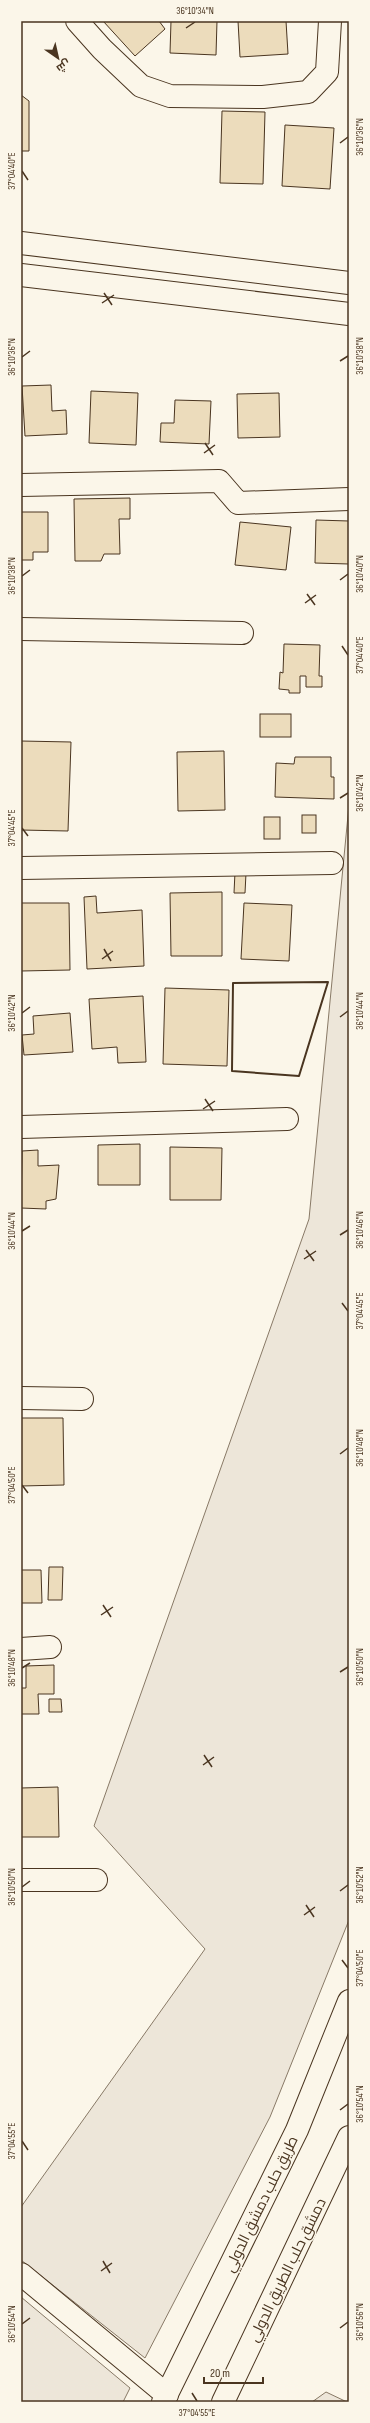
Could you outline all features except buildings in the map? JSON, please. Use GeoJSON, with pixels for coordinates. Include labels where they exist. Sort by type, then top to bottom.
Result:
{"type":"FeatureCollection","features":[{"type":"Feature","properties":{"kind":"main road"},"geometry":{"type":"LineString","coordinates":[[77,21],[102,50],[141,86],[170,96],[263,97],[308,92],[327,72],[330,21]]}},
{"type":"Feature","properties":{"kind":"main road"},"geometry":{"type":"LineString","coordinates":[[21,243],[349,283]]}},
{"type":"Feature","properties":{"kind":"main road"},"geometry":{"type":"LineString","coordinates":[[21,275],[349,314]]}},
{"type":"Feature","properties":{"kind":"main road"},"geometry":{"type":"LineString","coordinates":[[21,485],[219,481],[238,503],[349,499]]}},
{"type":"Feature","properties":{"kind":"main road"},"geometry":{"type":"LineString","coordinates":[[21,629],[242,633]]}},
{"type":"Feature","properties":{"kind":"main road"},"geometry":{"type":"LineString","coordinates":[[21,868],[332,863]]}},
{"type":"Feature","properties":{"kind":"main road"},"geometry":{"type":"LineString","coordinates":[[21,1127],[287,1119]]}},
{"type":"Feature","properties":{"kind":"main road"},"geometry":{"type":"LineString","coordinates":[[21,1398],[82,1399]]}},
{"type":"Feature","properties":{"kind":"main road"},"geometry":{"type":"LineString","coordinates":[[21,1649],[50,1647]]}},
{"type":"Feature","properties":{"kind":"main road"},"geometry":{"type":"LineString","coordinates":[[21,1880],[96,1880]]}},
{"type":"Feature","properties":{"kind":"main road","name":"طريق حلب دمشق الدولي"},"geometry":{"type":"LineString","coordinates":[[165,2399],[297,2130],[349,2001]]}},
{"type":"Feature","properties":{"kind":"main road","name":"دمشق حلب الطريق الدولي"},"geometry":{"type":"LineString","coordinates":[[223,2402],[349,2137]]}},
{"type":"Feature","properties":{"kind":"main road"},"geometry":{"type":"LineString","coordinates":[[21,2274],[165,2399]]}},
{"type":"Feature","properties":{"kind":"shaded area"},"geometry":{"type":"Polygon","coordinates":[[[349,805],[349,1920],[270,2117],[145,2358],[21,2260],[21,2207],[205,1949],[94,1826],[309,1219],[349,805]]]}},
{"type":"Feature","properties":{"kind":"shaded area"},"geometry":{"type":"Polygon","coordinates":[[[21,2297],[130,2388],[123,2402],[21,2402],[21,2297]]]}},
{"type":"Feature","properties":{"kind":"shaded area"},"geometry":{"type":"Polygon","coordinates":[[[326,2392],[347,2402],[312,2402],[326,2392]]]}},
{"type":"Feature","properties":{"kind":"wall"},"geometry":{"type":"LineString","coordinates":[[328,982],[299,1076],[232,1071],[233,983],[328,982]]}}]}
